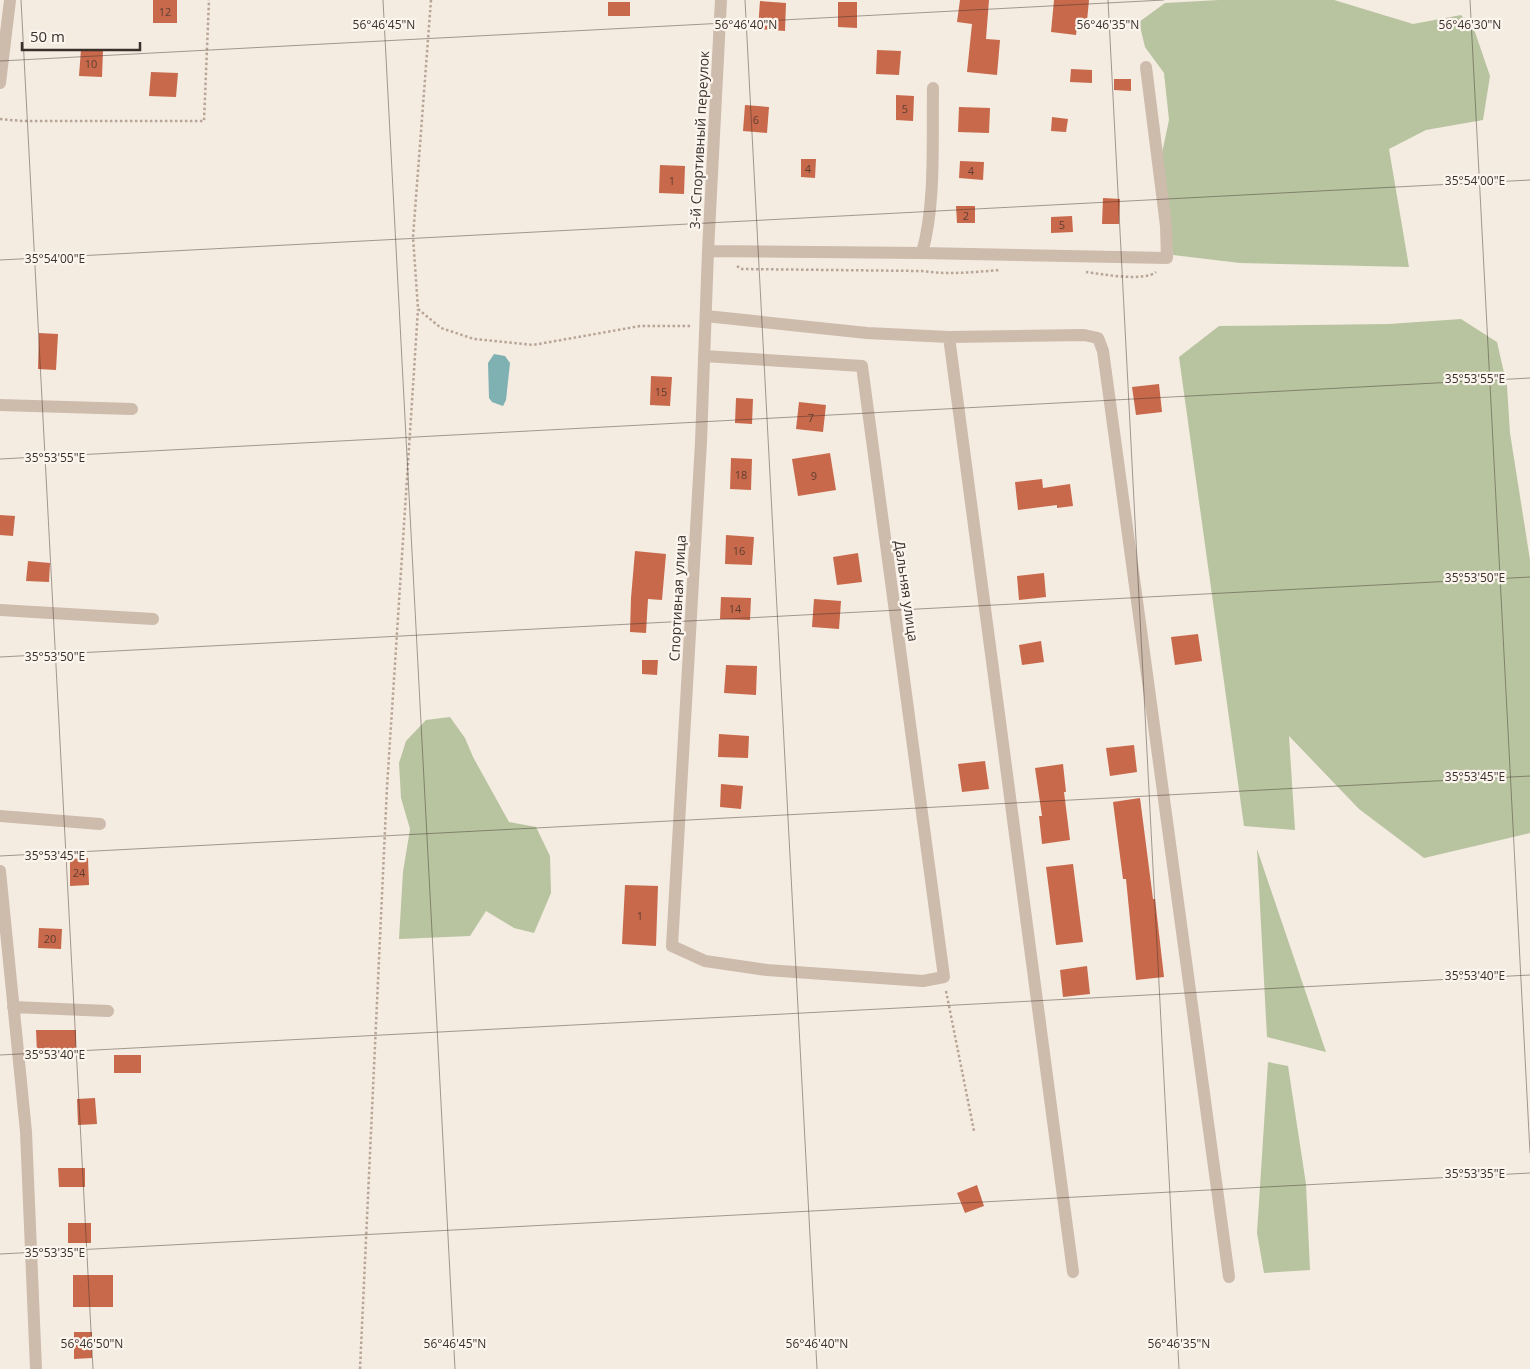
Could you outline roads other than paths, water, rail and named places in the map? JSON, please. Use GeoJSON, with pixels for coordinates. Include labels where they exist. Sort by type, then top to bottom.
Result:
{"type":"FeatureCollection","features":[{"type":"Feature","properties":{"kind":"street"},"geometry":{"type":"LineString","coordinates":[[0,79],[10,0]]}},
{"type":"Feature","properties":{"kind":"street","name":"3-й Спортивный переулок"},"geometry":{"type":"LineString","coordinates":[[715,252],[721,0]]}},
{"type":"Feature","properties":{"kind":"street"},"geometry":{"type":"LineString","coordinates":[[715,252],[922,253],[1167,258],[1166,226],[1146,67]]}},
{"type":"Feature","properties":{"kind":"street"},"geometry":{"type":"LineString","coordinates":[[922,253],[928,231],[933,88]]}},
{"type":"Feature","properties":{"kind":"street","name":"Спортивная улица"},"geometry":{"type":"LineString","coordinates":[[715,252],[705,321],[700,452],[672,946],[705,962],[766,970],[923,981],[944,977]]}},
{"type":"Feature","properties":{"kind":"street"},"geometry":{"type":"LineString","coordinates":[[705,321],[949,337],[1084,335],[1098,338],[1103,351],[1229,1277]]}},
{"type":"Feature","properties":{"kind":"street"},"geometry":{"type":"LineString","coordinates":[[949,337],[1073,1272]]}},
{"type":"Feature","properties":{"kind":"street","name":"Дальняя улица"},"geometry":{"type":"LineString","coordinates":[[704,356],[862,366],[944,977]]}},
{"type":"Feature","properties":{"kind":"street"},"geometry":{"type":"LineString","coordinates":[[0,405],[132,408]]}},
{"type":"Feature","properties":{"kind":"street"},"geometry":{"type":"LineString","coordinates":[[0,610],[153,619]]}},
{"type":"Feature","properties":{"kind":"street"},"geometry":{"type":"LineString","coordinates":[[0,816],[100,824]]}},
{"type":"Feature","properties":{"kind":"street"},"geometry":{"type":"LineString","coordinates":[[0,871],[1,900],[26,1132],[36,1369]]}},
{"type":"Feature","properties":{"kind":"street"},"geometry":{"type":"LineString","coordinates":[[13,1007],[108,1011]]}},
{"type":"Feature","properties":{"kind":"water"},"geometry":{"type":"Polygon","coordinates":[[[494,354],[505,356],[510,363],[506,400],[503,406],[492,402],[489,398],[488,363],[494,354]]]}}]}
